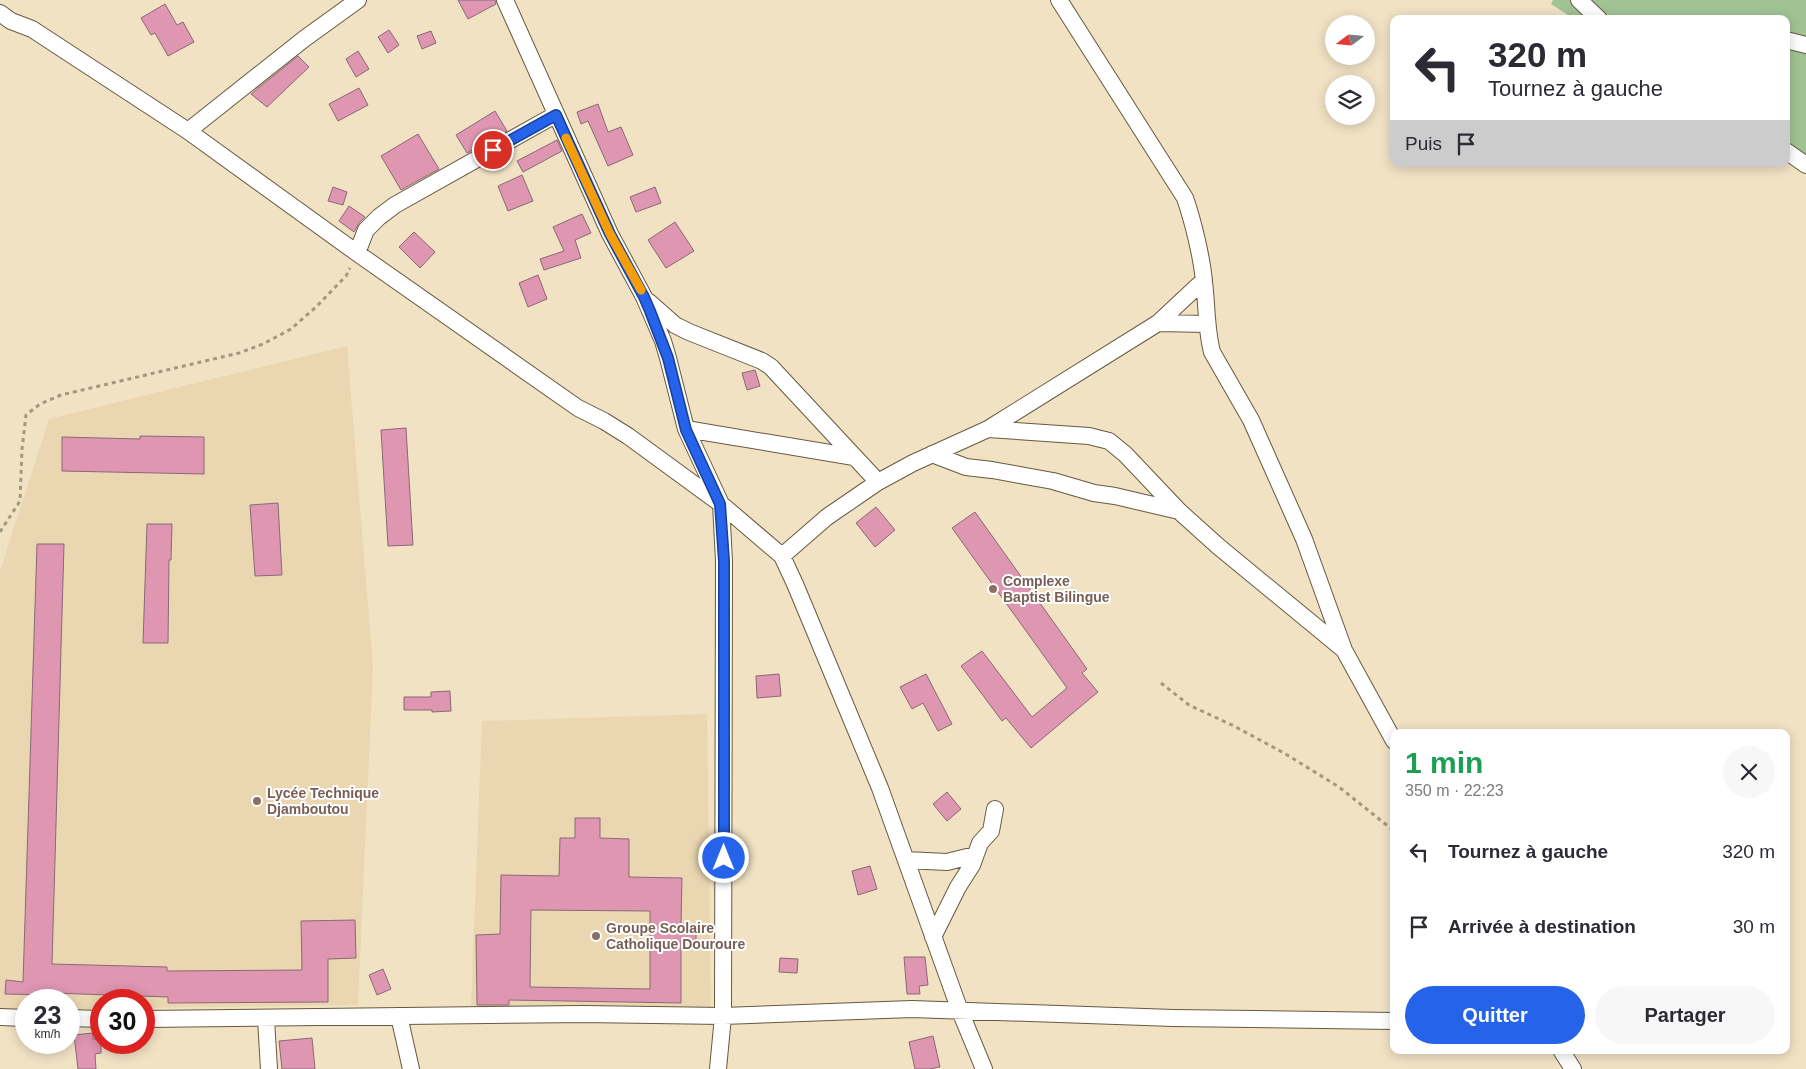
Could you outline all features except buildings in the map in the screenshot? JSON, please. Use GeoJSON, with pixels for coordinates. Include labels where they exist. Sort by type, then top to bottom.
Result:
{"type":"FeatureCollection","features":[{"type":"Feature","properties":{"kind":"street"},"geometry":{"type":"LineString","coordinates":[[188,131],[304,39],[358,0]]}},
{"type":"Feature","properties":{"kind":"street"},"geometry":{"type":"LineString","coordinates":[[505,0],[610,234],[644,297],[668,358],[686,430],[720,504],[724,561],[723,1016],[718,1069]]}},
{"type":"Feature","properties":{"kind":"street"},"geometry":{"type":"LineString","coordinates":[[1059,0],[1184,198],[1190,212],[1204,280],[1207,324],[1212,352],[1251,420],[1304,539],[1344,650],[1390,734]]}},
{"type":"Feature","properties":{"kind":"street"},"geometry":{"type":"LineString","coordinates":[[1579,0],[1595,15]]}},
{"type":"Feature","properties":{"kind":"street"},"geometry":{"type":"LineString","coordinates":[[0,13],[11,21],[32,29],[188,131],[356,253],[578,408],[604,420],[628,436],[720,504],[782,556],[880,788],[960,1011],[984,1069]]}},
{"type":"Feature","properties":{"kind":"street"},"geometry":{"type":"LineString","coordinates":[[1790,41],[1806,45]]}},
{"type":"Feature","properties":{"kind":"street"},"geometry":{"type":"LineString","coordinates":[[356,253],[366,230],[395,205],[556,115]]}},
{"type":"Feature","properties":{"kind":"street"},"geometry":{"type":"LineString","coordinates":[[1790,154],[1806,165]]}},
{"type":"Feature","properties":{"kind":"street"},"geometry":{"type":"LineString","coordinates":[[782,556],[827,517],[878,482],[932,454],[988,429],[1158,323],[1204,280]]}},
{"type":"Feature","properties":{"kind":"street"},"geometry":{"type":"LineString","coordinates":[[644,297],[675,325],[762,361],[771,367],[878,482]]}},
{"type":"Feature","properties":{"kind":"street"},"geometry":{"type":"LineString","coordinates":[[1158,323],[1207,324]]}},
{"type":"Feature","properties":{"kind":"street"},"geometry":{"type":"LineString","coordinates":[[988,429],[1089,436],[1109,441],[1125,454],[1179,511],[1226,553],[1344,650]]}},
{"type":"Feature","properties":{"kind":"street"},"geometry":{"type":"LineString","coordinates":[[686,430],[854,457]]}},
{"type":"Feature","properties":{"kind":"street"},"geometry":{"type":"LineString","coordinates":[[932,454],[966,467],[1053,481],[1094,493],[1179,511]]}},
{"type":"Feature","properties":{"kind":"street"},"geometry":{"type":"LineString","coordinates":[[933,937],[972,865],[980,843],[991,831],[995,809]]}},
{"type":"Feature","properties":{"kind":"street"},"geometry":{"type":"LineString","coordinates":[[906,860],[947,862],[967,856],[974,857]]}},
{"type":"Feature","properties":{"kind":"street"},"geometry":{"type":"LineString","coordinates":[[155,1019],[584,1014],[723,1016],[912,1009],[1183,1018],[1390,1021]]}},
{"type":"Feature","properties":{"kind":"street"},"geometry":{"type":"LineString","coordinates":[[399,1016],[411,1069]]}},
{"type":"Feature","properties":{"kind":"street"},"geometry":{"type":"LineString","coordinates":[[0,1017],[15,1018]]}},
{"type":"Feature","properties":{"kind":"street"},"geometry":{"type":"LineString","coordinates":[[266,1018],[269,1069]]}},
{"type":"Feature","properties":{"kind":"street"},"geometry":{"type":"LineString","coordinates":[[1564,1054],[1573,1069]]}},
{"type":"Feature","properties":{"kind":"path"},"geometry":{"type":"LineString","coordinates":[[0,532],[20,502],[22,449],[26,415],[40,404],[61,396],[239,353],[263,344],[291,329],[316,307],[346,276],[356,253]]}},
{"type":"Feature","properties":{"kind":"path"},"geometry":{"type":"LineString","coordinates":[[1162,682],[1189,705],[1242,730],[1339,787],[1390,828]]}},
{"type":"Feature","properties":{"kind":"shaded area"},"geometry":{"type":"Polygon","coordinates":[[[347,346],[373,667],[358,1005],[155,1008],[155,989],[90,989],[90,1009],[80,1009],[80,989],[15,989],[15,1009],[0,1010],[0,571],[49,419],[347,346]]]}},
{"type":"Feature","properties":{"kind":"shaded area"},"geometry":{"type":"Polygon","coordinates":[[[707,714],[711,1011],[471,1008],[482,721],[707,714]]]}},
{"type":"Feature","properties":{"kind":"green space"},"geometry":{"type":"Polygon","coordinates":[[[1553,0],[1806,0],[1806,172],[1790,162],[1790,15],[1568,15],[1551,4],[1553,0]]]}},
{"type":"Feature","properties":{"kind":"slow traffic"},"geometry":{"type":"LineString","coordinates":[[566,138],[610,234],[641,290]]}},
{"type":"Feature","properties":{"kind":"place","name":"Complexe Baptist Bilingue"},"geometry":{"type":"Point","coordinates":[993,589]}},
{"type":"Feature","properties":{"kind":"place","name":"Lycée Technique Djamboutou"},"geometry":{"type":"Point","coordinates":[257,801]}},
{"type":"Feature","properties":{"kind":"place","name":"Groupe Scolaire Catholique Douroure"},"geometry":{"type":"Point","coordinates":[596,936]}},
{"type":"Feature","properties":{"kind":"route"},"geometry":{"type":"LineString","coordinates":[[493,150],[556,115],[610,234],[650,311],[668,358],[686,430],[720,504],[724,561],[724,858]]}}]}
